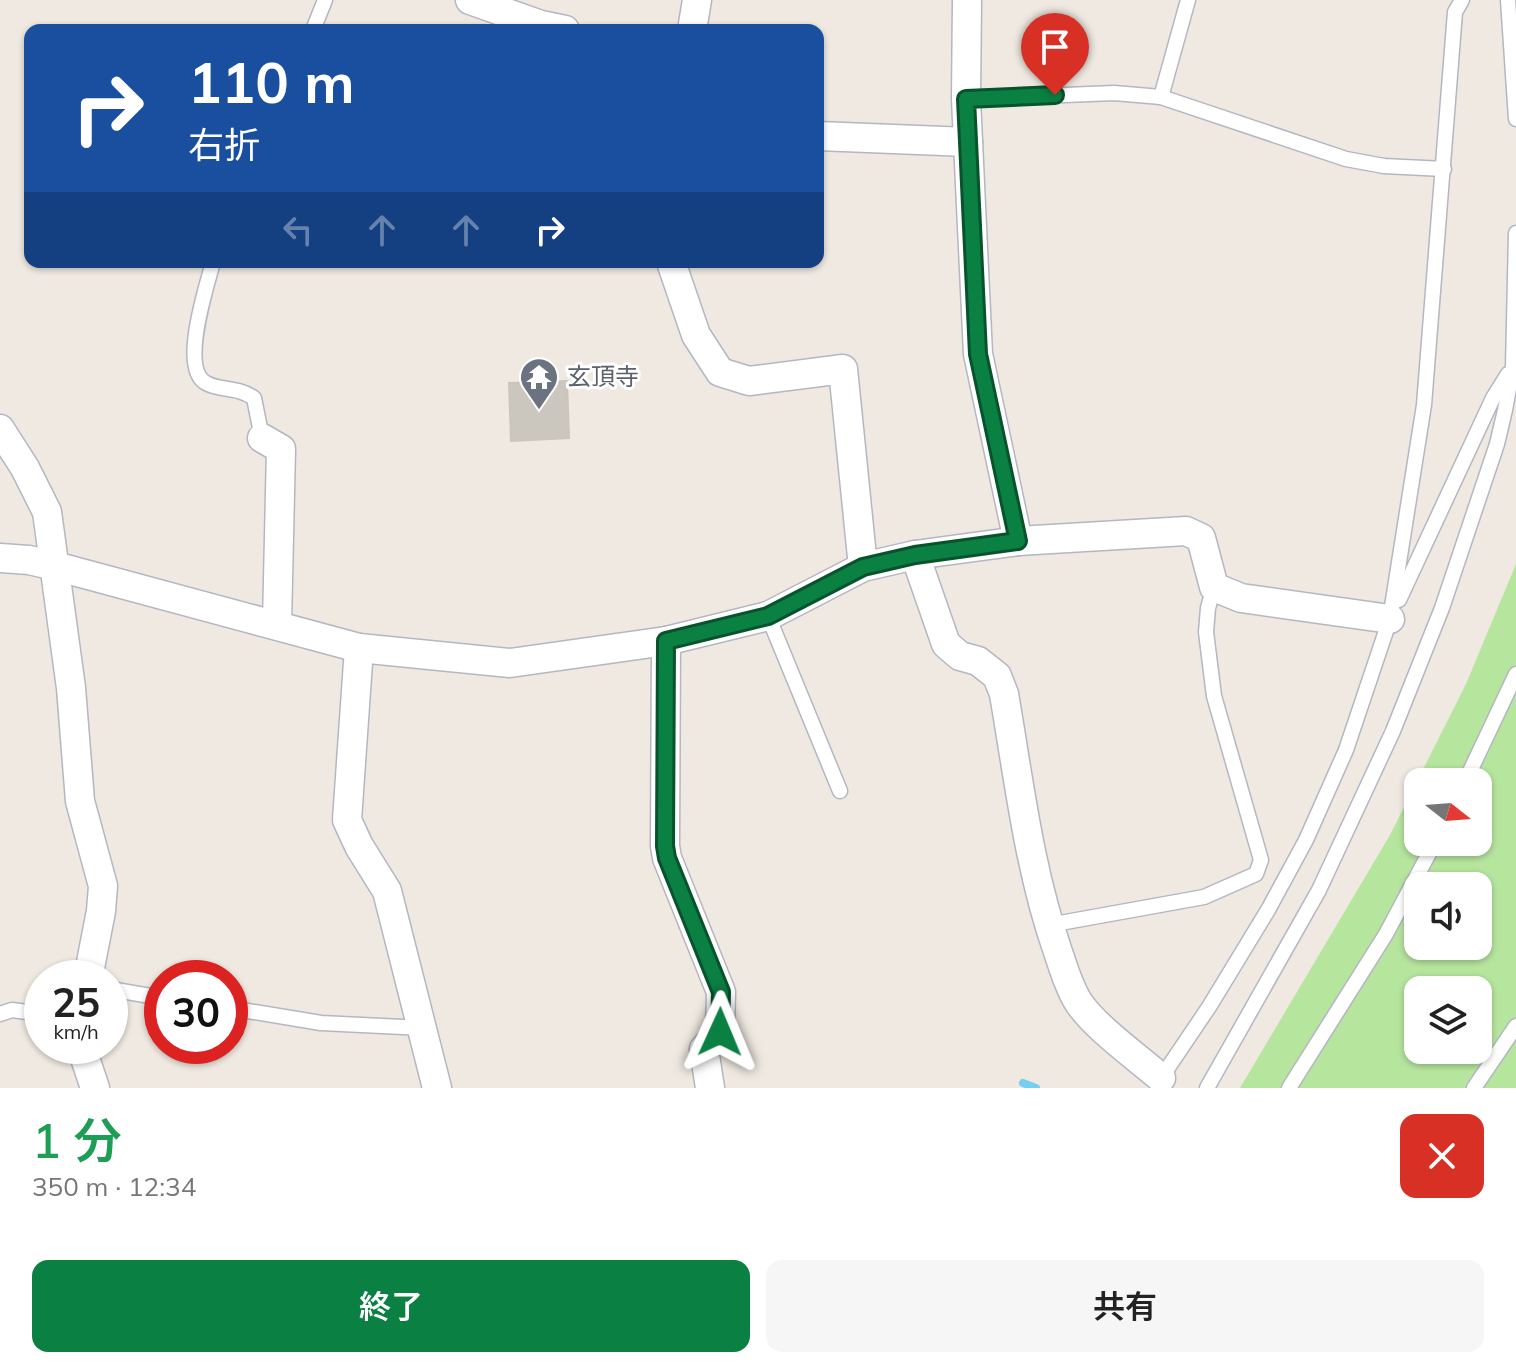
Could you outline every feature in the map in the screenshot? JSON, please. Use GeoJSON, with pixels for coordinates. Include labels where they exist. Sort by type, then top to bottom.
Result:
{"type":"FeatureCollection","features":[{"type":"Feature","properties":{"kind":"street"},"geometry":{"type":"LineString","coordinates":[[470,0],[538,24]]}},
{"type":"Feature","properties":{"kind":"street"},"geometry":{"type":"LineString","coordinates":[[693,24],[697,0]]}},
{"type":"Feature","properties":{"kind":"street"},"geometry":{"type":"LineString","coordinates":[[967,0],[966,99],[978,354],[1018,541]]}},
{"type":"Feature","properties":{"kind":"street"},"geometry":{"type":"LineString","coordinates":[[824,136],[968,142]]}},
{"type":"Feature","properties":{"kind":"street"},"geometry":{"type":"LineString","coordinates":[[673,268],[696,335],[720,372],[749,381],[843,369],[863,567]]}},
{"type":"Feature","properties":{"kind":"street"},"geometry":{"type":"LineString","coordinates":[[0,429],[25,468],[47,512],[78,754],[80,801],[103,886],[91,960]]}},
{"type":"Feature","properties":{"kind":"street"},"geometry":{"type":"LineString","coordinates":[[262,438],[281,449],[277,624]]}},
{"type":"Feature","properties":{"kind":"street"},"geometry":{"type":"LineString","coordinates":[[0,558],[55,566],[359,648],[510,663],[666,641],[768,616],[863,567],[915,555],[1018,541],[1186,531],[1201,538],[1214,587],[1241,598],[1390,619]]}},
{"type":"Feature","properties":{"kind":"street"},"geometry":{"type":"LineString","coordinates":[[915,555],[946,644],[960,656],[978,661],[997,676],[1004,694],[1029,845],[1049,925],[1069,983],[1080,1004],[1158,1083]]}},
{"type":"Feature","properties":{"kind":"street"},"geometry":{"type":"LineString","coordinates":[[666,641],[665,846],[667,858],[721,992],[720,1032],[704,1049],[710,1088]]}},
{"type":"Feature","properties":{"kind":"street"},"geometry":{"type":"LineString","coordinates":[[359,648],[347,820],[387,891],[437,1088]]}},
{"type":"Feature","properties":{"kind":"street"},"geometry":{"type":"LineString","coordinates":[[87,1064],[95,1088]]}},
{"type":"Feature","properties":{"kind":"lane"},"geometry":{"type":"LineString","coordinates":[[315,24],[325,0]]}},
{"type":"Feature","properties":{"kind":"lane"},"geometry":{"type":"LineString","coordinates":[[1161,97],[1188,0]]}},
{"type":"Feature","properties":{"kind":"lane"},"geometry":{"type":"LineString","coordinates":[[1390,619],[1424,405],[1455,12],[1462,0]]}},
{"type":"Feature","properties":{"kind":"lane"},"geometry":{"type":"LineString","coordinates":[[1508,0],[1516,119]]}},
{"type":"Feature","properties":{"kind":"lane"},"geometry":{"type":"LineString","coordinates":[[966,99],[1114,93],[1161,97],[1346,159],[1384,166],[1444,169]]}},
{"type":"Feature","properties":{"kind":"lane"},"geometry":{"type":"LineString","coordinates":[[1200,1088],[1210,1083],[1319,890],[1393,731],[1442,608],[1497,444],[1513,367],[1516,233]]}},
{"type":"Feature","properties":{"kind":"lane"},"geometry":{"type":"LineString","coordinates":[[212,268],[193,349],[199,376],[207,384],[242,390],[254,398],[262,438]]}},
{"type":"Feature","properties":{"kind":"lane"},"geometry":{"type":"LineString","coordinates":[[1158,1083],[1209,1007],[1306,840],[1346,750],[1390,619],[1493,398],[1513,367]]}},
{"type":"Feature","properties":{"kind":"lane"},"geometry":{"type":"LineString","coordinates":[[1049,925],[1204,897],[1256,874],[1261,860],[1214,696],[1206,632],[1214,587]]}},
{"type":"Feature","properties":{"kind":"lane"},"geometry":{"type":"LineString","coordinates":[[768,616],[840,791]]}},
{"type":"Feature","properties":{"kind":"lane"},"geometry":{"type":"LineString","coordinates":[[1472,768],[1516,674]]}},
{"type":"Feature","properties":{"kind":"lane"},"geometry":{"type":"LineString","coordinates":[[1289,1088],[1386,934],[1428,856]]}},
{"type":"Feature","properties":{"kind":"lane"},"geometry":{"type":"LineString","coordinates":[[0,1014],[12,1010],[24,1012]]}},
{"type":"Feature","properties":{"kind":"lane"},"geometry":{"type":"LineString","coordinates":[[248,1011],[321,1023],[423,1028]]}},
{"type":"Feature","properties":{"kind":"lane"},"geometry":{"type":"LineString","coordinates":[[1474,1088],[1516,1026]]}},
{"type":"Feature","properties":{"kind":"green space"},"geometry":{"type":"Polygon","coordinates":[[[1516,564],[1516,1088],[1240,1088],[1404,807],[1404,856],[1492,856],[1492,768],[1424,768],[1466,684],[1516,564]]]}},
{"type":"Feature","properties":{"kind":"building","name":"玄頂寺"},"geometry":{"type":"Polygon","coordinates":[[[567,381],[569,438],[511,441],[509,383],[567,381]]]}},
{"type":"Feature","properties":{"kind":"waterway"},"geometry":{"type":"LineString","coordinates":[[1023,1083],[1036,1088]]}},
{"type":"Feature","properties":{"kind":"place","name":"玄頂寺"},"geometry":{"type":"Point","coordinates":[539,411]}},
{"type":"Feature","properties":{"kind":"route"},"geometry":{"type":"LineString","coordinates":[[720,1032],[721,992],[667,858],[665,846],[666,641],[768,616],[863,567],[915,555],[1018,541],[978,354],[966,99],[1055,95]]}}]}
